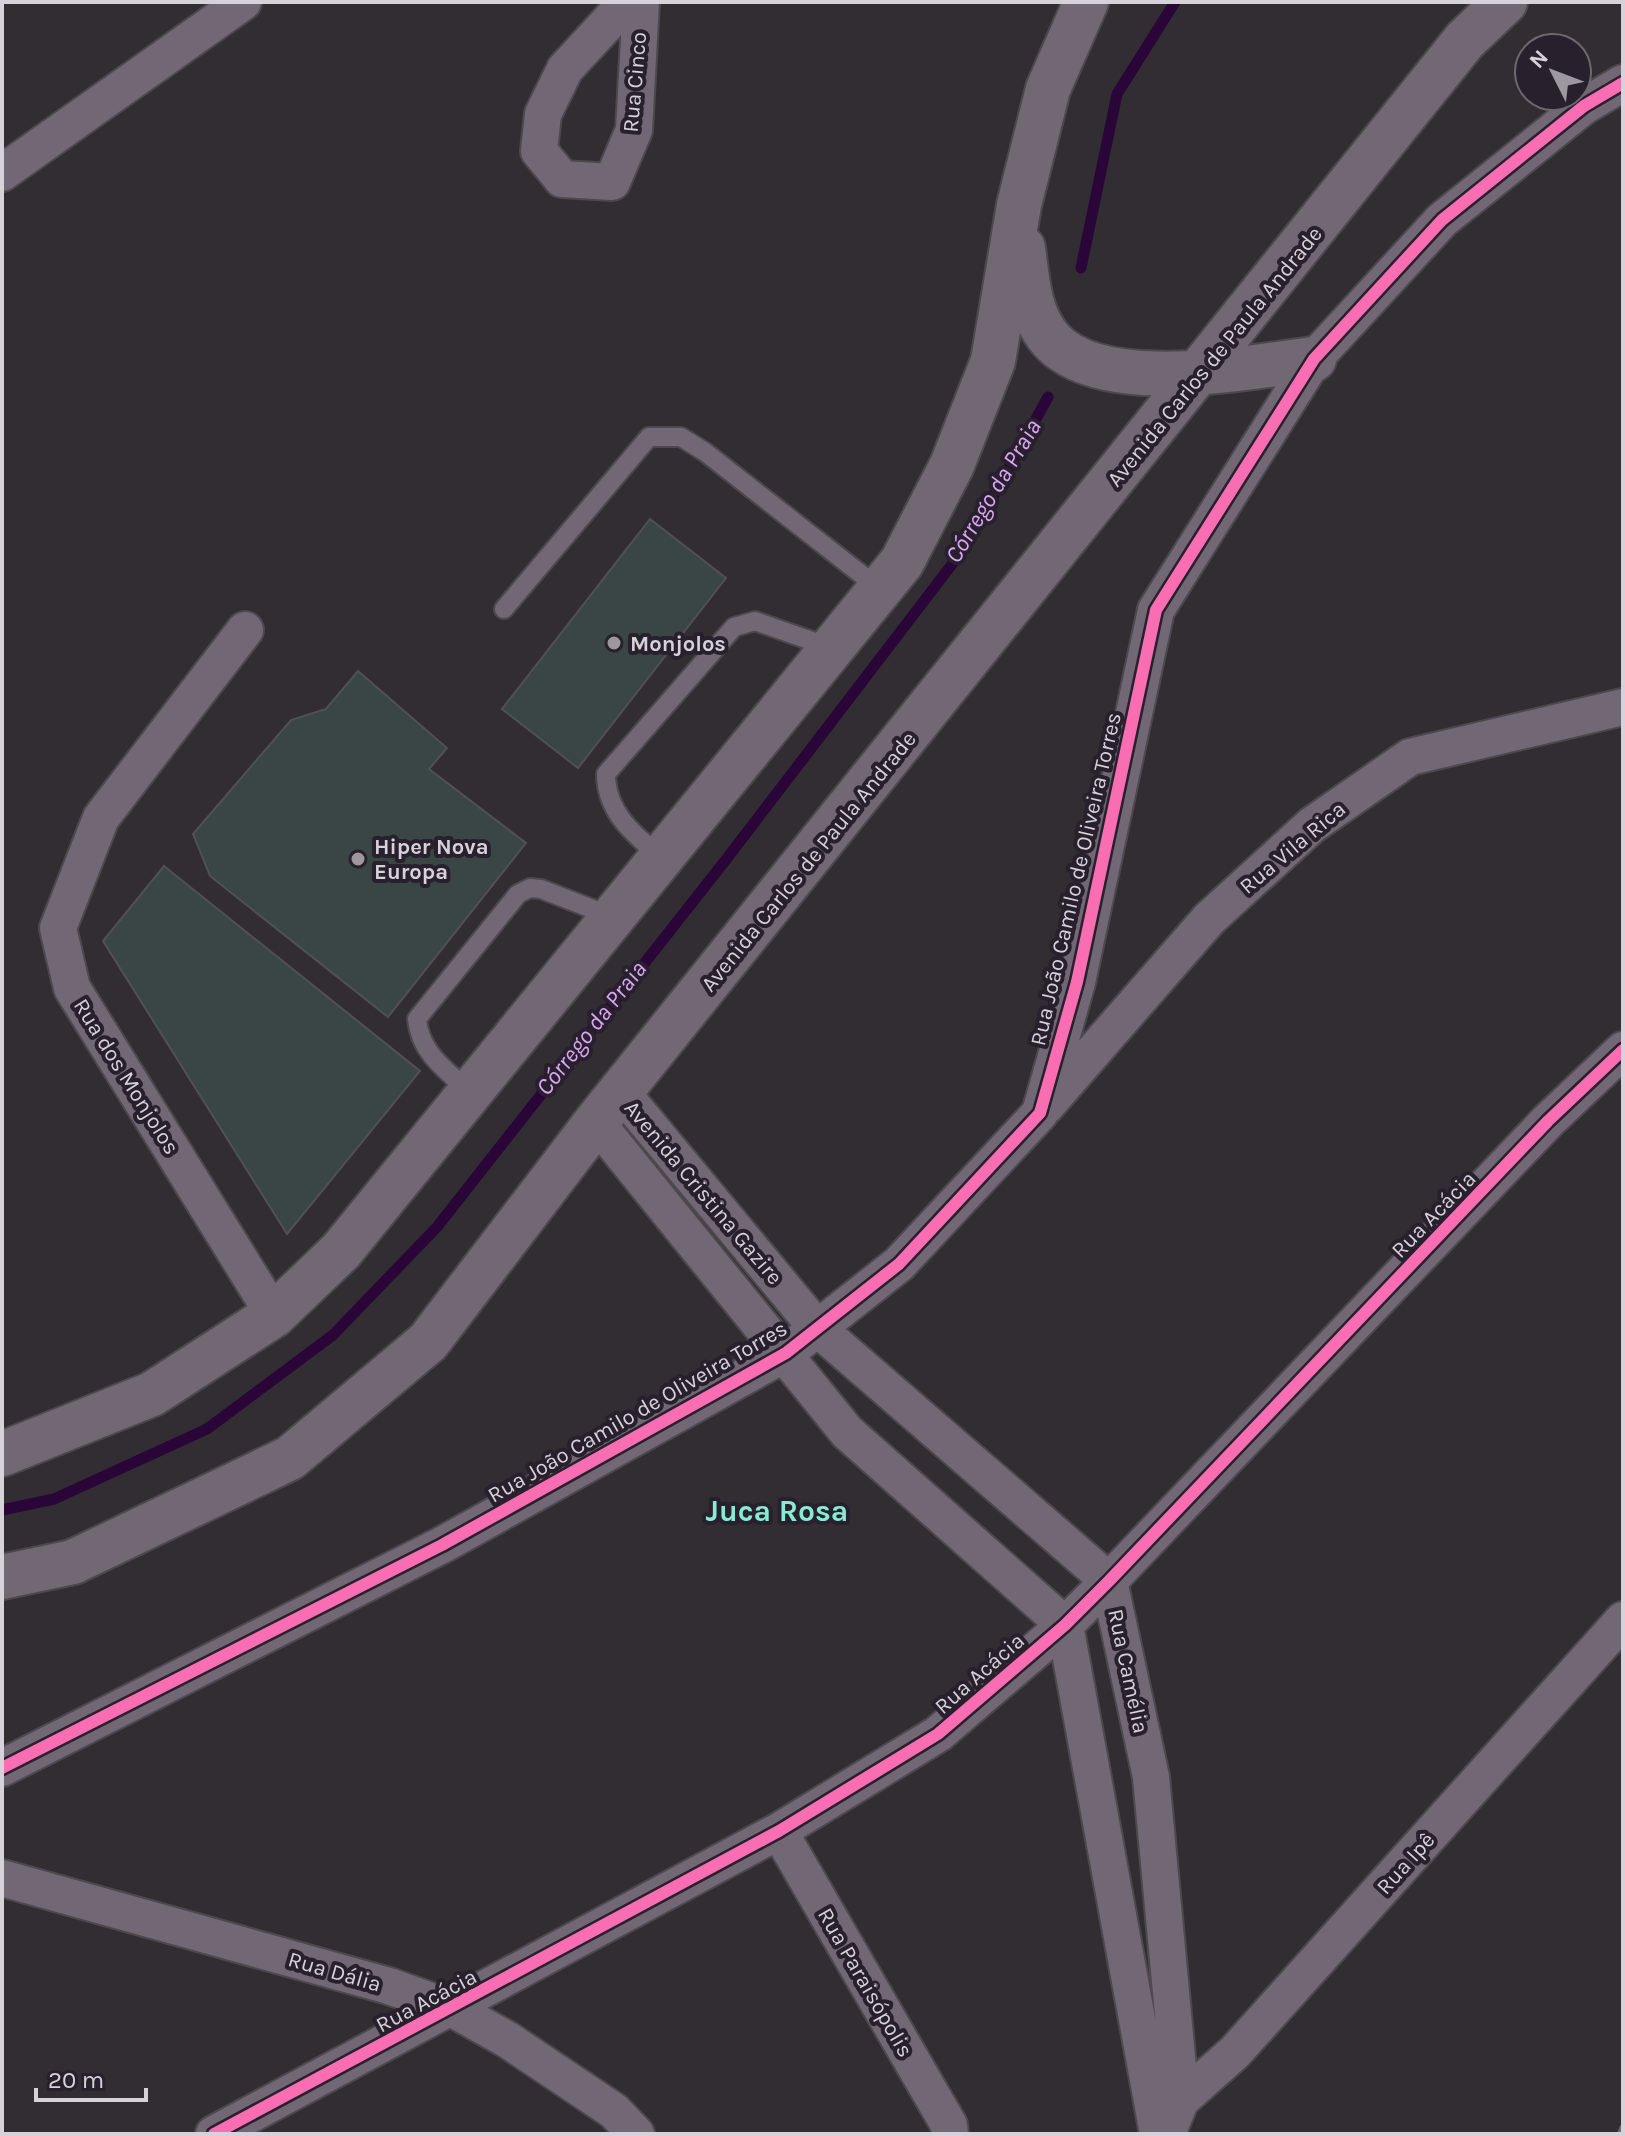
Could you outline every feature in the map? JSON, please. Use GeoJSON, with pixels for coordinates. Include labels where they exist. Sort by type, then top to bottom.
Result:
{"type":"FeatureCollection","features":[{"type":"Feature","properties":{"kind":"main road"},"geometry":{"type":"LineString","coordinates":[[2,1454],[152,1394],[274,1315],[341,1251],[902,562],[952,465],[993,361],[1019,205],[1048,89],[1086,2]]}},
{"type":"Feature","properties":{"kind":"main road","name":"Avenida Carlos de Paula Andrade"},"geometry":{"type":"LineString","coordinates":[[2,1577],[73,1562],[290,1458],[428,1342],[609,1108],[1202,372],[1465,40],[1505,2]]}},
{"type":"Feature","properties":{"kind":"main road"},"geometry":{"type":"LineString","coordinates":[[1019,205],[1029,299],[1052,341],[1096,367],[1144,375],[1202,372],[1314,359]]}},
{"type":"Feature","properties":{"kind":"street"},"geometry":{"type":"LineString","coordinates":[[2,173],[243,2]]}},
{"type":"Feature","properties":{"kind":"street","name":"Rua Cinco"},"geometry":{"type":"LineString","coordinates":[[627,2],[565,69],[543,114],[539,151],[562,179],[612,182],[634,130],[641,2]]}},
{"type":"Feature","properties":{"kind":"street","name":"Rua João Camilo de Oliveira Torres"},"geometry":{"type":"LineString","coordinates":[[2,1768],[442,1545],[786,1353],[899,1264],[1040,1113],[1077,982],[1156,610],[1314,359],[1442,220],[1584,106],[1623,83]]}},
{"type":"Feature","properties":{"kind":"street","name":"Rua dos Monjolos"},"geometry":{"type":"LineString","coordinates":[[245,630],[101,818],[58,928],[72,988],[274,1315]]}},
{"type":"Feature","properties":{"kind":"street","name":"Rua Vila Rica"},"geometry":{"type":"LineString","coordinates":[[1040,1113],[1209,919],[1312,825],[1410,757],[1623,707]]}},
{"type":"Feature","properties":{"kind":"street","name":"Rua Acácia"},"geometry":{"type":"LineString","coordinates":[[214,2134],[453,2009],[779,1831],[938,1734],[1065,1625],[1548,1121],[1623,1050]]}},
{"type":"Feature","properties":{"kind":"street","name":"Avenida Cristina Gazire"},"geometry":{"type":"LineString","coordinates":[[609,1108],[816,1327]]}},
{"type":"Feature","properties":{"kind":"street","name":"Avenida Cristina Gazire"},"geometry":{"type":"LineString","coordinates":[[609,1108],[786,1353]]}},
{"type":"Feature","properties":{"kind":"street","name":"Rua Camélia"},"geometry":{"type":"LineString","coordinates":[[816,1327],[1109,1581],[1151,1777],[1164,2121]]}},
{"type":"Feature","properties":{"kind":"street"},"geometry":{"type":"LineString","coordinates":[[786,1353],[847,1432],[1065,1625],[1164,2121]]}},
{"type":"Feature","properties":{"kind":"street","name":"Rua Ipê"},"geometry":{"type":"LineString","coordinates":[[1164,2121],[1235,2052],[1623,1620]]}},
{"type":"Feature","properties":{"kind":"street","name":"Rua Paraisópolis"},"geometry":{"type":"LineString","coordinates":[[779,1831],[949,2125],[950,2134]]}},
{"type":"Feature","properties":{"kind":"street","name":"Rua Dália"},"geometry":{"type":"LineString","coordinates":[[2,1878],[389,1986],[453,2009],[508,2040],[614,2111],[636,2134]]}},
{"type":"Feature","properties":{"kind":"lane"},"geometry":{"type":"LineString","coordinates":[[504,609],[649,437],[681,437],[705,452],[880,589]]}},
{"type":"Feature","properties":{"kind":"lane"},"geometry":{"type":"LineString","coordinates":[[661,857],[627,830],[606,793],[606,774],[734,627],[755,621],[832,648]]}},
{"type":"Feature","properties":{"kind":"lane"},"geometry":{"type":"LineString","coordinates":[[470,1092],[426,1052],[418,1035],[417,1019],[518,894],[541,889],[613,917]]}},
{"type":"Feature","properties":{"kind":"building","name":"Monjolos"},"geometry":{"type":"Polygon","coordinates":[[[650,519],[726,578],[578,768],[502,709],[650,519]]]}},
{"type":"Feature","properties":{"kind":"building","name":"Hiper Nova Europa"},"geometry":{"type":"Polygon","coordinates":[[[358,671],[447,748],[429,769],[526,843],[388,1017],[210,876],[193,834],[291,720],[326,709],[358,671]]]}},
{"type":"Feature","properties":{"kind":"building"},"geometry":{"type":"Polygon","coordinates":[[[164,866],[420,1071],[287,1234],[103,941],[164,866]]]}},
{"type":"Feature","properties":{"kind":"waterway","name":"Córrego da Praia"},"geometry":{"type":"LineString","coordinates":[[1081,268],[1117,94],[1175,2]]}},
{"type":"Feature","properties":{"kind":"waterway","name":"Córrego da Praia"},"geometry":{"type":"LineString","coordinates":[[2,1510],[54,1499],[207,1429],[333,1335],[437,1227],[728,857],[966,546],[1048,397]]}},
{"type":"Feature","properties":{"kind":"railway"},"geometry":{"type":"LineString","coordinates":[[1620,2134],[1623,2126]]}},
{"type":"Feature","properties":{"kind":"cycle path"},"geometry":{"type":"LineString","coordinates":[[2,1768],[442,1545],[786,1353],[899,1264],[1040,1113],[1077,982],[1156,610],[1314,359],[1442,220],[1584,106],[1623,83]]}},
{"type":"Feature","properties":{"kind":"cycle path"},"geometry":{"type":"LineString","coordinates":[[214,2134],[779,1831],[938,1734],[1065,1625],[1548,1121],[1623,1050]]}},
{"type":"Feature","properties":{"kind":"place","name":"Monjolos"},"geometry":{"type":"Point","coordinates":[614,643]}},
{"type":"Feature","properties":{"kind":"place","name":"Hiper Nova Europa"},"geometry":{"type":"Point","coordinates":[358,859]}},
{"type":"Feature","properties":{"kind":"district","name":"Juca Rosa"},"geometry":{"type":"Point","coordinates":[777,1511]}}]}
